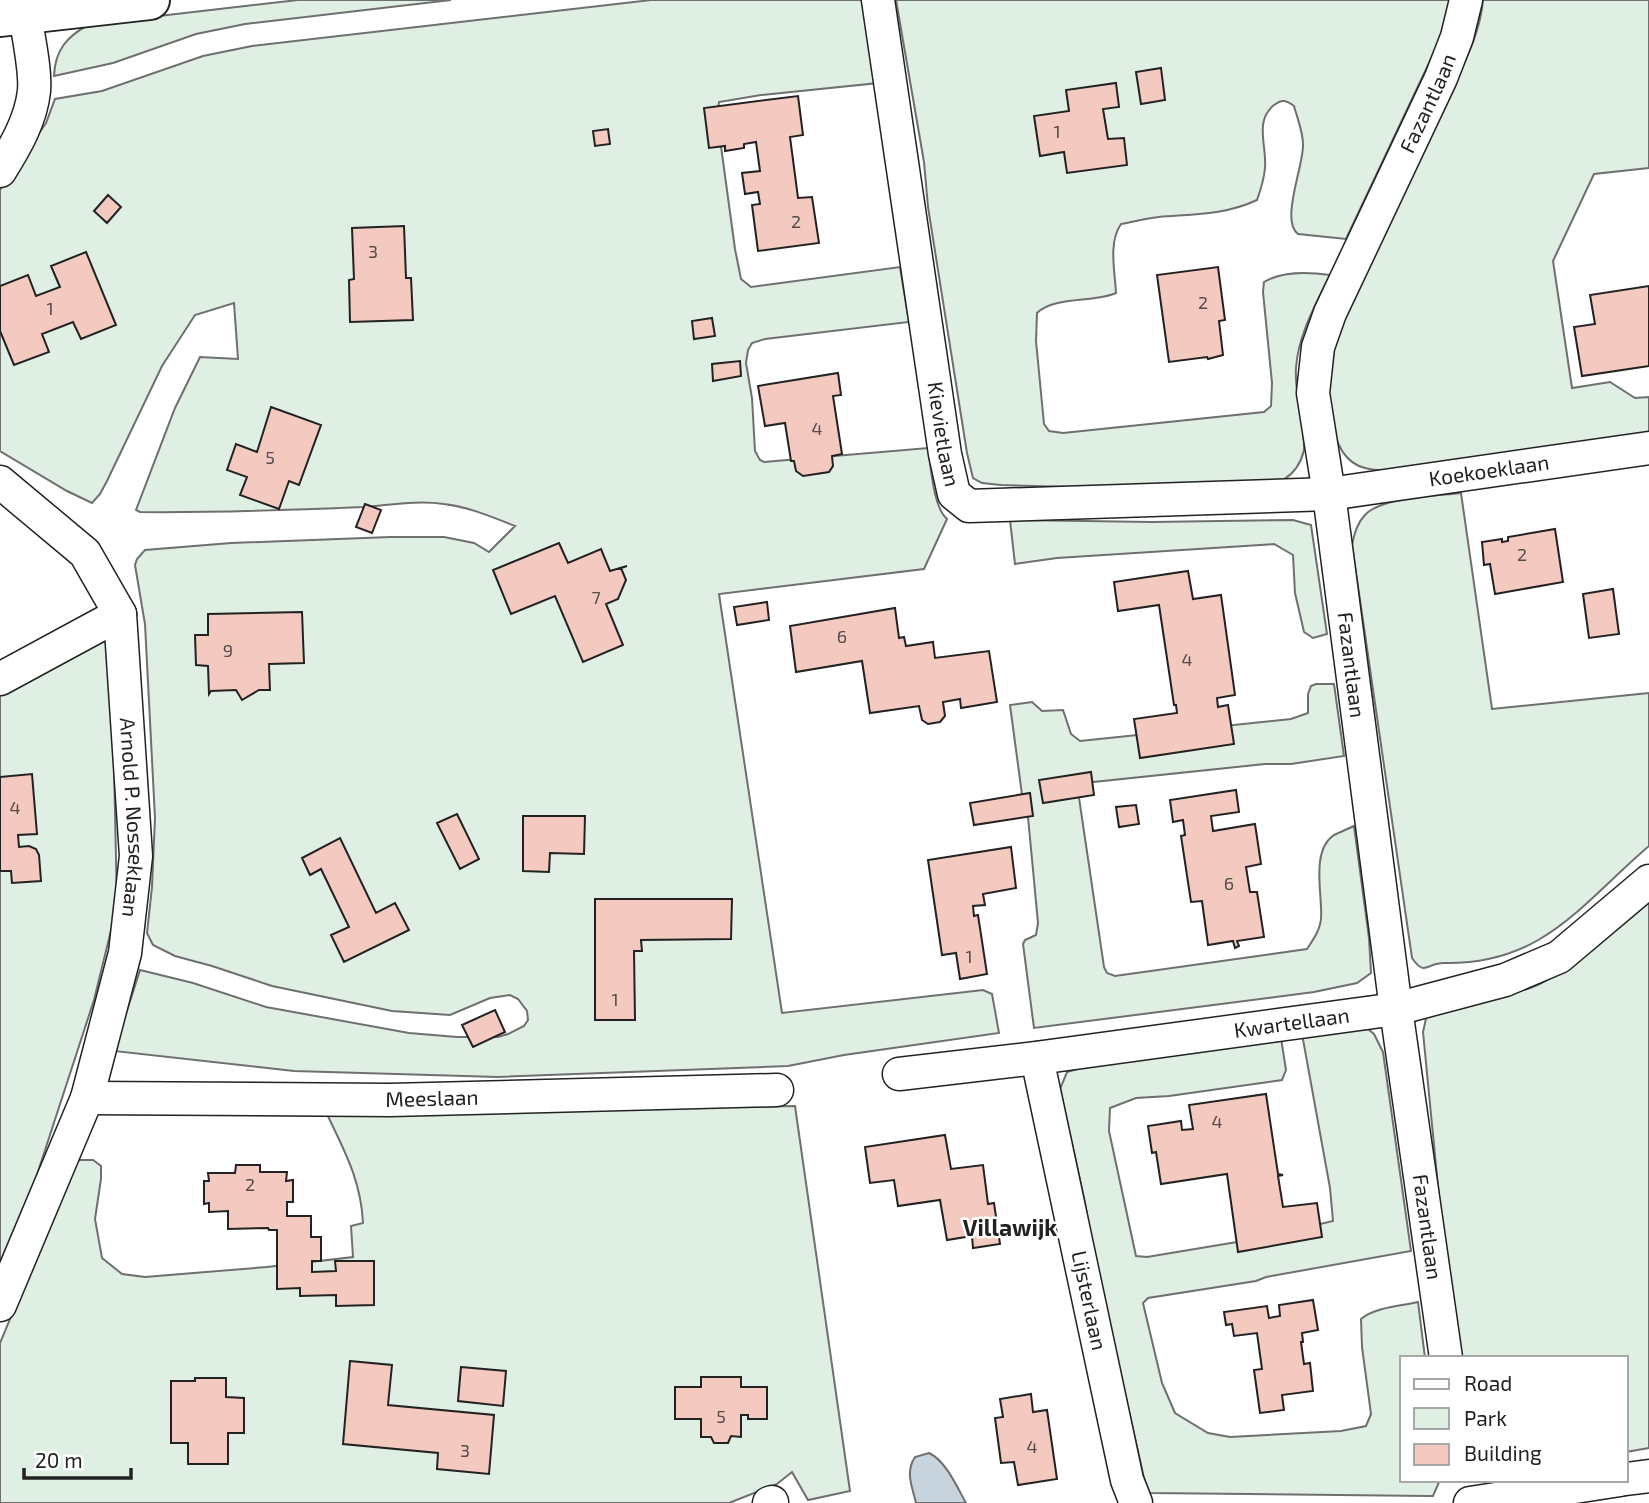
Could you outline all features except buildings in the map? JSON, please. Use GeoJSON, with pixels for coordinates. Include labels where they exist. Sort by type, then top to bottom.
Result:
{"type":"FeatureCollection","features":[{"type":"Feature","properties":{"kind":"street"},"geometry":{"type":"LineString","coordinates":[[0,171],[16,145],[34,90],[13,16],[150,0]]}},
{"type":"Feature","properties":{"kind":"street","name":"Kievietlaan"},"geometry":{"type":"LineString","coordinates":[[878,0],[945,454],[954,494],[969,506],[1329,494]]}},
{"type":"Feature","properties":{"kind":"street","name":"Fazantlaan"},"geometry":{"type":"LineString","coordinates":[[1446,1356],[1313,393],[1318,347],[1330,313],[1441,78],[1457,37],[1466,0]]}},
{"type":"Feature","properties":{"kind":"street","name":"Koekoeklaan"},"geometry":{"type":"LineString","coordinates":[[1329,494],[1649,448]]}},
{"type":"Feature","properties":{"kind":"street","name":"Arnold P. Nosseklaan"},"geometry":{"type":"LineString","coordinates":[[0,482],[85,553],[120,614],[136,856],[125,953],[87,1098],[0,1304]]}},
{"type":"Feature","properties":{"kind":"street"},"geometry":{"type":"LineString","coordinates":[[0,679],[120,614]]}},
{"type":"Feature","properties":{"kind":"street","name":"Kwartellaan"},"geometry":{"type":"LineString","coordinates":[[899,1074],[1396,1009],[1505,980],[1559,957],[1649,881]]}},
{"type":"Feature","properties":{"kind":"street","name":"Lijsterlaan"},"geometry":{"type":"LineString","coordinates":[[1037,1058],[1127,1480],[1136,1503]]}},
{"type":"Feature","properties":{"kind":"street","name":"Meeslaan"},"geometry":{"type":"LineString","coordinates":[[87,1098],[390,1100],[777,1090]]}},
{"type":"Feature","properties":{"kind":"street"},"geometry":{"type":"LineString","coordinates":[[1628,1479],[1649,1476]]}},
{"type":"Feature","properties":{"kind":"street"},"geometry":{"type":"LineString","coordinates":[[1464,1482],[1468,1503],[1607,1482]]}},
{"type":"Feature","properties":{"kind":"green space"},"geometry":{"type":"Polygon","coordinates":[[[298,0],[451,0],[245,24],[196,34],[113,63],[54,76],[57,59],[64,45],[90,24],[298,0]]]}},
{"type":"Feature","properties":{"kind":"green space"},"geometry":{"type":"Polygon","coordinates":[[[651,0],[864,0],[878,83],[719,102],[717,117],[735,249],[741,279],[751,287],[900,267],[909,322],[765,339],[752,343],[746,363],[752,398],[755,451],[764,462],[928,448],[936,496],[947,519],[924,569],[719,594],[782,1013],[983,990],[992,994],[999,1033],[844,1055],[788,1066],[498,1077],[294,1071],[114,1051],[140,970],[193,983],[266,1007],[409,1033],[498,1037],[524,1026],[528,1020],[527,1011],[518,999],[510,995],[490,998],[450,1015],[392,1011],[272,986],[175,956],[153,945],[147,933],[155,818],[145,624],[135,565],[145,550],[231,543],[390,537],[444,537],[474,543],[489,552],[515,526],[471,510],[434,503],[252,511],[136,510],[175,408],[200,357],[238,359],[234,303],[195,315],[162,366],[107,481],[92,503],[0,451],[0,190],[46,123],[55,99],[102,91],[203,56],[252,46],[651,0]]]}},
{"type":"Feature","properties":{"kind":"green space"},"geometry":{"type":"Polygon","coordinates":[[[896,0],[1451,0],[1446,27],[1346,239],[1298,234],[1293,227],[1292,205],[1303,139],[1294,106],[1282,101],[1274,105],[1264,118],[1265,168],[1257,200],[1221,211],[1121,224],[1113,248],[1116,293],[1053,304],[1037,313],[1036,341],[1044,424],[1049,431],[1063,433],[1264,412],[1271,406],[1272,383],[1264,282],[1287,274],[1330,275],[1308,320],[1297,356],[1296,378],[1304,450],[1301,460],[1290,475],[1276,484],[1248,492],[1001,485],[982,483],[973,478],[896,0]]]}},
{"type":"Feature","properties":{"kind":"green space"},"geometry":{"type":"Polygon","coordinates":[[[1483,0],[1649,0],[1649,168],[1594,174],[1553,261],[1572,388],[1610,382],[1635,398],[1649,397],[1649,432],[1410,468],[1365,468],[1351,461],[1341,449],[1334,433],[1330,415],[1329,376],[1334,345],[1346,313],[1469,54],[1483,0]]]}},
{"type":"Feature","properties":{"kind":"green space"},"geometry":{"type":"Polygon","coordinates":[[[1461,493],[1492,709],[1649,693],[1649,846],[1580,909],[1534,942],[1508,954],[1423,968],[1412,958],[1352,545],[1365,515],[1383,504],[1410,498],[1461,493]]]}},
{"type":"Feature","properties":{"kind":"green space"},"geometry":{"type":"Polygon","coordinates":[[[1010,520],[1293,520],[1311,525],[1327,634],[1313,638],[1304,632],[1295,593],[1293,555],[1274,544],[1057,558],[1015,564],[1010,520]]]}},
{"type":"Feature","properties":{"kind":"green space"},"geometry":{"type":"Polygon","coordinates":[[[105,640],[109,656],[113,717],[117,906],[94,1000],[33,1187],[0,1268],[0,694],[105,640]]]}},
{"type":"Feature","properties":{"kind":"green space"},"geometry":{"type":"Polygon","coordinates":[[[1334,684],[1344,756],[1291,764],[1265,764],[1084,783],[1078,791],[1104,967],[1107,973],[1115,976],[1307,949],[1318,931],[1321,919],[1319,874],[1322,852],[1334,835],[1354,826],[1371,973],[1357,983],[1314,992],[1034,1028],[1023,944],[1025,940],[1036,935],[1038,923],[1028,817],[1023,802],[1010,705],[1032,702],[1042,711],[1063,710],[1071,734],[1080,741],[1291,719],[1308,713],[1308,694],[1311,686],[1334,684]]]}},
{"type":"Feature","properties":{"kind":"green space"},"geometry":{"type":"Polygon","coordinates":[[[1649,895],[1649,1448],[1628,1452],[1628,1356],[1462,1356],[1444,1248],[1423,1032],[1427,1014],[1451,1003],[1517,992],[1544,982],[1608,933],[1649,895]]]}},
{"type":"Feature","properties":{"kind":"green space"},"geometry":{"type":"Polygon","coordinates":[[[1368,1029],[1374,1034],[1383,1052],[1411,1251],[1256,1281],[1148,1298],[1143,1303],[1162,1383],[1175,1413],[1208,1433],[1230,1437],[1341,1431],[1366,1426],[1371,1414],[1361,1319],[1381,1309],[1418,1302],[1425,1356],[1400,1356],[1400,1482],[1439,1482],[1433,1496],[1150,1493],[1146,1487],[1099,1279],[1060,1089],[1067,1072],[1098,1063],[1281,1038],[1286,1070],[1282,1080],[1136,1098],[1110,1108],[1109,1131],[1136,1256],[1147,1257],[1261,1238],[1333,1221],[1330,1188],[1302,1034],[1368,1029]]]}},
{"type":"Feature","properties":{"kind":"green space"},"geometry":{"type":"Polygon","coordinates":[[[795,1106],[850,1491],[808,1500],[792,1472],[777,1484],[729,1503],[0,1503],[0,1343],[76,1160],[93,1160],[101,1166],[95,1219],[102,1258],[122,1274],[145,1277],[353,1257],[351,1226],[363,1223],[362,1207],[350,1166],[326,1112],[795,1106]]]}},
{"type":"Feature","properties":{"kind":"shaded area"},"geometry":{"type":"Polygon","coordinates":[[[929,1453],[946,1468],[966,1503],[916,1503],[910,1468],[915,1457],[929,1453]]]}},
{"type":"Feature","properties":{"kind":"district","name":"Villawijk"},"geometry":{"type":"Point","coordinates":[1010,1228]}}]}
